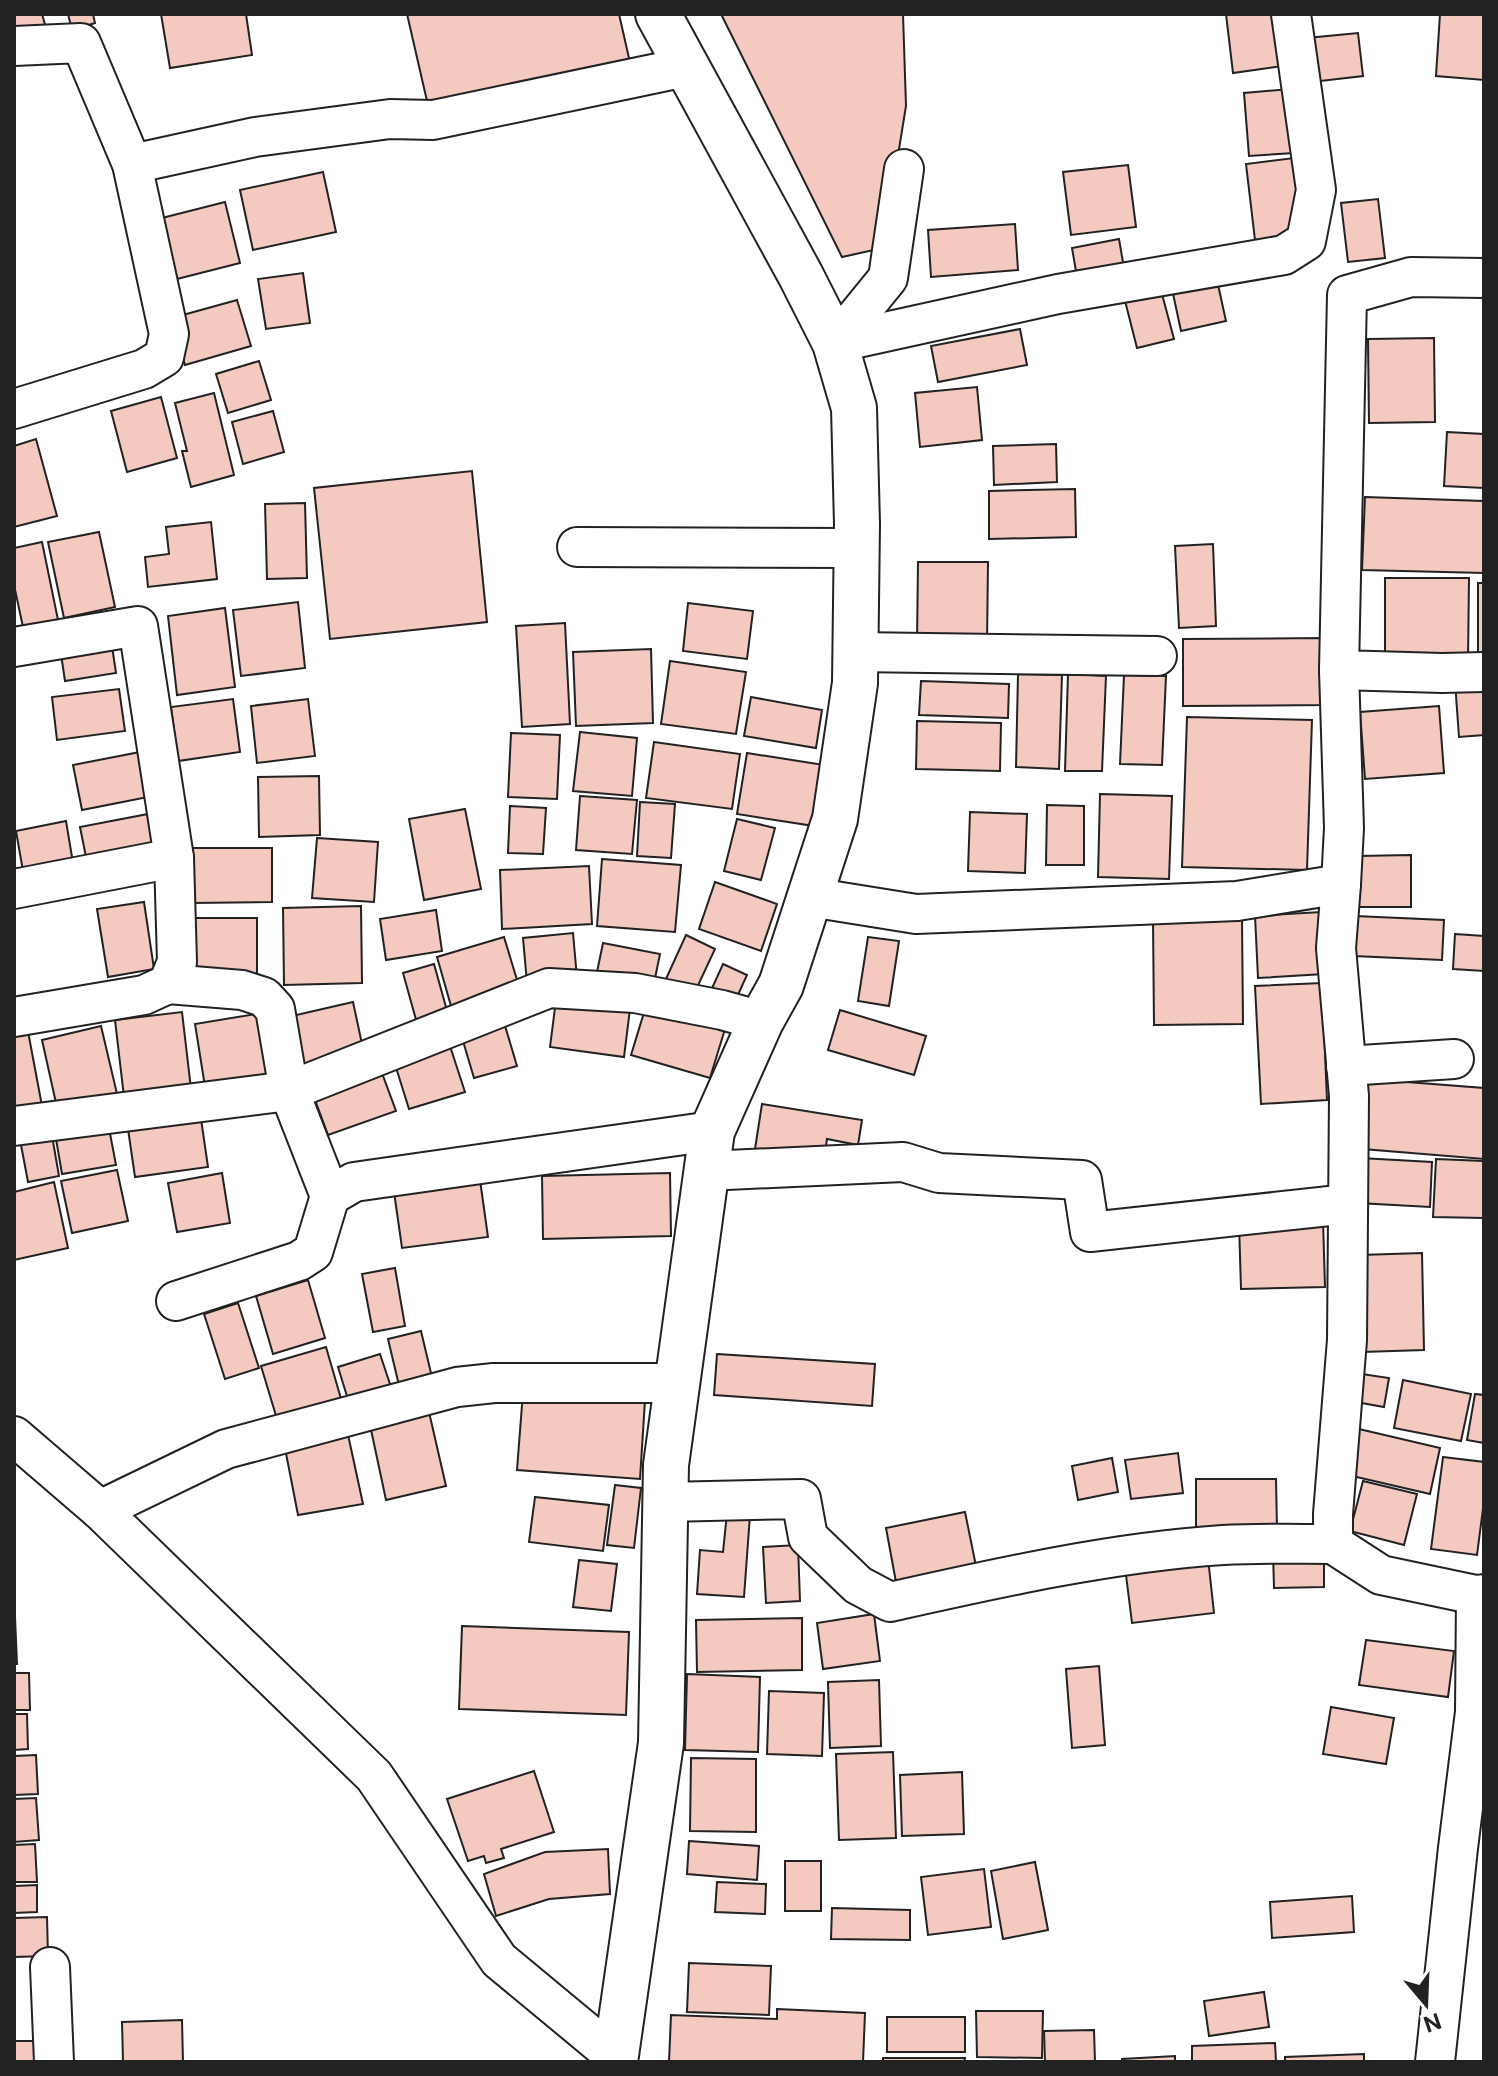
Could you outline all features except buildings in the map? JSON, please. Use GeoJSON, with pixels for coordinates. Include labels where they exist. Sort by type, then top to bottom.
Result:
{"type":"FeatureCollection","features":[{"type":"Feature","properties":{"kind":"street"},"geometry":{"type":"LineString","coordinates":[[616,2059],[661,1743],[666,1465],[709,1151],[761,1021],[781,985],[835,819],[855,683],[857,548],[854,408],[835,343],[658,14]]}},
{"type":"Feature","properties":{"kind":"street"},"geometry":{"type":"LineString","coordinates":[[835,343],[1058,294],[1284,255],[1306,241],[1316,190],[1291,14]]}},
{"type":"Feature","properties":{"kind":"street"},"geometry":{"type":"LineString","coordinates":[[14,46],[81,43],[132,164],[169,334],[164,357],[144,369],[14,409]]}},
{"type":"Feature","properties":{"kind":"street"},"geometry":{"type":"LineString","coordinates":[[132,164],[270,135],[390,119],[433,120],[686,67]]}},
{"type":"Feature","properties":{"kind":"street"},"geometry":{"type":"LineString","coordinates":[[835,343],[888,278],[904,169]]}},
{"type":"Feature","properties":{"kind":"street"},"geometry":{"type":"LineString","coordinates":[[1333,1544],[1347,1340],[1349,1096],[1336,948],[1344,828],[1339,670],[1347,295],[1411,277],[1484,278]]}},
{"type":"Feature","properties":{"kind":"street"},"geometry":{"type":"LineString","coordinates":[[577,547],[857,548]]}},
{"type":"Feature","properties":{"kind":"street"},"geometry":{"type":"LineString","coordinates":[[14,647],[138,626],[174,858],[177,962],[168,984]]}},
{"type":"Feature","properties":{"kind":"street"},"geometry":{"type":"LineString","coordinates":[[855,652],[1157,656]]}},
{"type":"Feature","properties":{"kind":"street"},"geometry":{"type":"LineString","coordinates":[[1339,670],[1484,672]]}},
{"type":"Feature","properties":{"kind":"street"},"geometry":{"type":"LineString","coordinates":[[14,889],[174,858]]}},
{"type":"Feature","properties":{"kind":"street"},"geometry":{"type":"LineString","coordinates":[[810,897],[916,914],[1237,901],[1341,884]]}},
{"type":"Feature","properties":{"kind":"street"},"geometry":{"type":"LineString","coordinates":[[14,1017],[144,995],[168,984],[242,990],[264,997],[275,1009],[289,1091],[330,1196],[313,1252],[299,1261],[176,1301]]}},
{"type":"Feature","properties":{"kind":"street"},"geometry":{"type":"LineString","coordinates":[[14,1126],[289,1091],[549,988],[635,993],[761,1021]]}},
{"type":"Feature","properties":{"kind":"street"},"geometry":{"type":"LineString","coordinates":[[1346,1066],[1454,1059]]}},
{"type":"Feature","properties":{"kind":"street"},"geometry":{"type":"LineString","coordinates":[[330,1196],[354,1182],[709,1151],[903,1162],[939,1173],[1082,1180],[1090,1232],[1348,1204]]}},
{"type":"Feature","properties":{"kind":"street"},"geometry":{"type":"LineString","coordinates":[[100,1510],[226,1449],[457,1387],[494,1383],[678,1383]]}},
{"type":"Feature","properties":{"kind":"street"},"geometry":{"type":"LineString","coordinates":[[14,1436],[100,1510],[374,1776],[499,1960],[616,2059]]}},
{"type":"Feature","properties":{"kind":"street"},"geometry":{"type":"LineString","coordinates":[[665,1502],[801,1499],[808,1537],[858,1585],[890,1602],[1128,1556],[1222,1545],[1333,1544],[1381,1575],[1480,1594],[1475,1712],[1435,2062]]}},
{"type":"Feature","properties":{"kind":"street"},"geometry":{"type":"LineString","coordinates":[[50,1967],[54,2062]]}}]}
